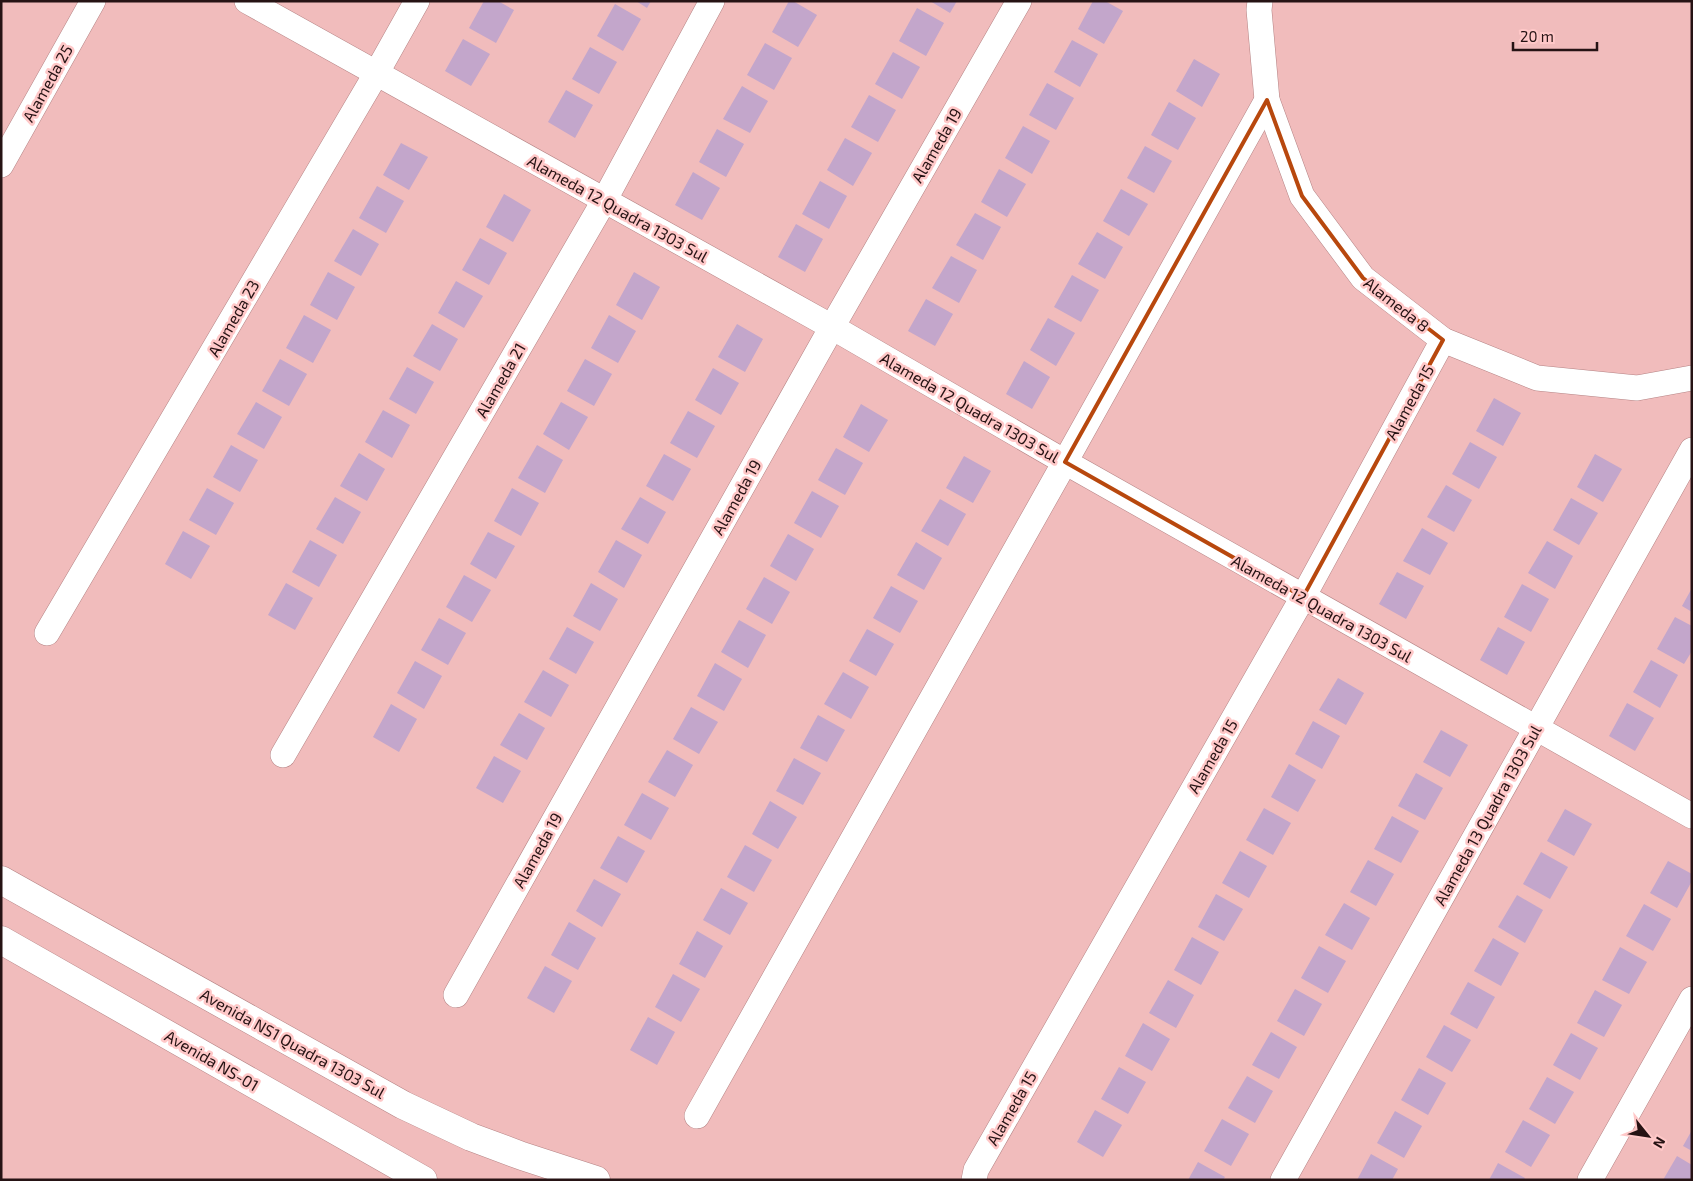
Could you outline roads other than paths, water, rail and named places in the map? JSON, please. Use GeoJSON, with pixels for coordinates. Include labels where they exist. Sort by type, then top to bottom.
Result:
{"type":"FeatureCollection","features":[{"type":"Feature","properties":{"kind":"street","name":"Alameda 25"},"geometry":{"type":"LineString","coordinates":[[1,164],[93,1]]}},
{"type":"Feature","properties":{"kind":"street","name":"Alameda 12 Quadra 1303 Sul"},"geometry":{"type":"LineString","coordinates":[[247,1],[832,327],[1065,462],[1692,816]]}},
{"type":"Feature","properties":{"kind":"street","name":"Alameda 23"},"geometry":{"type":"LineString","coordinates":[[47,633],[417,1]]}},
{"type":"Feature","properties":{"kind":"street","name":"Alameda 21"},"geometry":{"type":"LineString","coordinates":[[283,755],[604,200],[712,1]]}},
{"type":"Feature","properties":{"kind":"street","name":"Alameda 19"},"geometry":{"type":"LineString","coordinates":[[456,995],[832,327],[1019,1]]}},
{"type":"Feature","properties":{"kind":"street","name":"Alameda 8"},"geometry":{"type":"LineString","coordinates":[[1260,1],[1259,10],[1267,100],[1302,196],[1362,278],[1443,340],[1537,378],[1637,388],[1692,378]]}},
{"type":"Feature","properties":{"kind":"street"},"geometry":{"type":"LineString","coordinates":[[697,1116],[1267,100]]}},
{"type":"Feature","properties":{"kind":"street","name":"Alameda 15"},"geometry":{"type":"LineString","coordinates":[[972,1176],[1303,597],[1443,340]]}},
{"type":"Feature","properties":{"kind":"street","name":"Alameda 13 Quadra 1303 Sul"},"geometry":{"type":"LineString","coordinates":[[1283,1180],[1692,450]]}},
{"type":"Feature","properties":{"kind":"street","name":"Avenida NS1 Quadra 1303 Sul"},"geometry":{"type":"LineString","coordinates":[[1,880],[403,1105],[471,1137],[596,1180]]}},
{"type":"Feature","properties":{"kind":"street","name":"Avenida NS-01"},"geometry":{"type":"LineString","coordinates":[[1,940],[422,1180]]}},
{"type":"Feature","properties":{"kind":"street"},"geometry":{"type":"LineString","coordinates":[[1590,1180],[1692,999]]}}]}
